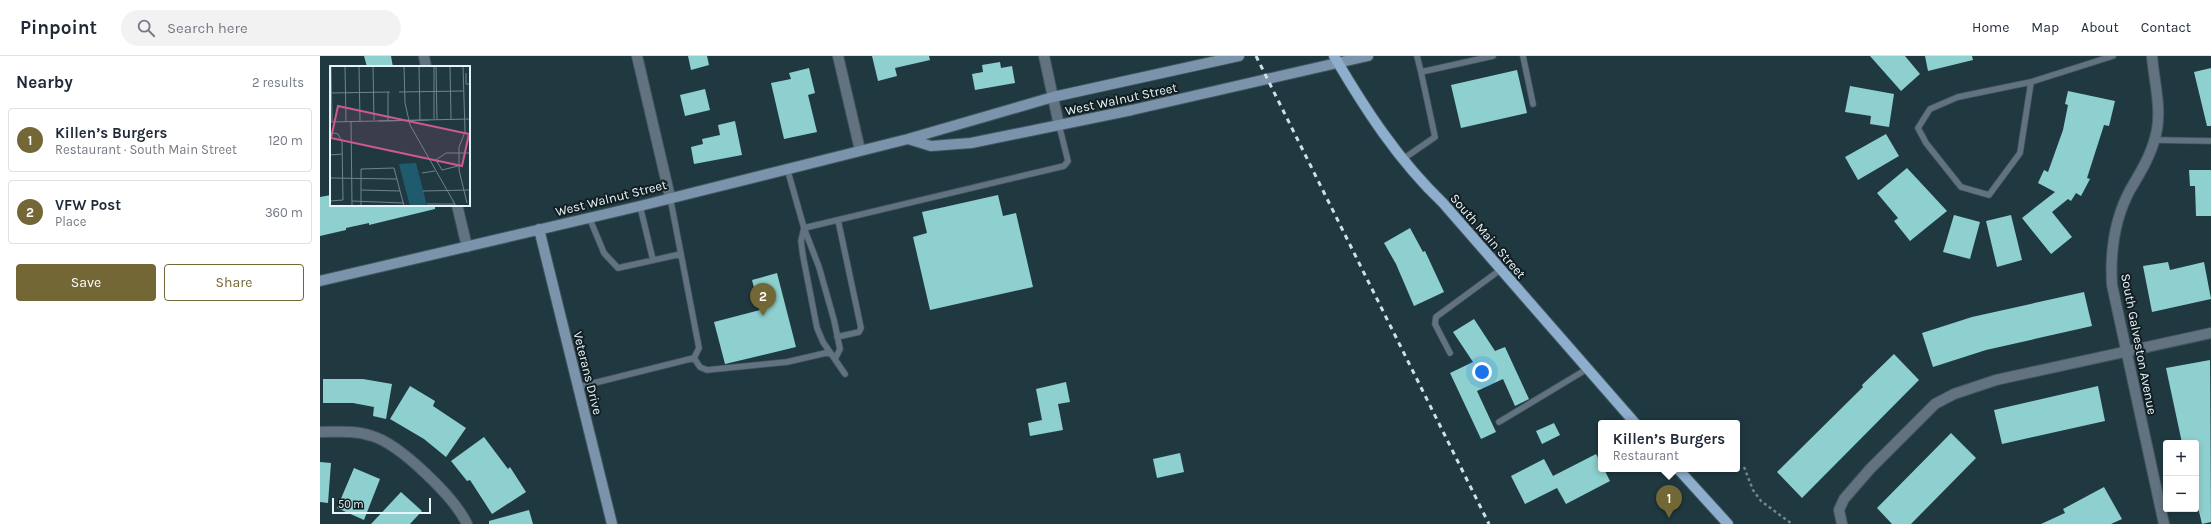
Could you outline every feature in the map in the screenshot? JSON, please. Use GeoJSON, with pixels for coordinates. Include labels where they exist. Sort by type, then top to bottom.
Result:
{"type":"FeatureCollection","features":[{"type":"Feature","properties":{"kind":"main road","name":"South Main Street"},"geometry":{"type":"LineString","coordinates":[[1336,60],[1369,115],[1421,182],[1443,203],[1632,420]]}},
{"type":"Feature","properties":{"kind":"main road"},"geometry":{"type":"LineString","coordinates":[[1681,472],[1728,524]]}},
{"type":"Feature","properties":{"kind":"street"},"geometry":{"type":"LineString","coordinates":[[424,56],[426,66]]}},
{"type":"Feature","properties":{"kind":"street"},"geometry":{"type":"LineString","coordinates":[[637,56],[670,197]]}},
{"type":"Feature","properties":{"kind":"street"},"geometry":{"type":"LineString","coordinates":[[838,56],[860,150]]}},
{"type":"Feature","properties":{"kind":"street"},"geometry":{"type":"LineString","coordinates":[[1044,56],[1059,126]]}},
{"type":"Feature","properties":{"kind":"street","name":"West Walnut Street"},"geometry":{"type":"LineString","coordinates":[[320,280],[640,206],[670,197],[908,139],[1053,97],[1239,56]]}},
{"type":"Feature","properties":{"kind":"street","name":"West Walnut Street"},"geometry":{"type":"LineString","coordinates":[[908,139],[931,146],[971,143],[1059,126],[1336,60],[1368,56]]}},
{"type":"Feature","properties":{"kind":"street","name":"South Galveston Avenue"},"geometry":{"type":"LineString","coordinates":[[2152,56],[2159,117],[2155,140],[2150,155],[2122,208],[2112,246],[2112,285],[2164,524]]}},
{"type":"Feature","properties":{"kind":"street"},"geometry":{"type":"LineString","coordinates":[[457,206],[467,247]]}},
{"type":"Feature","properties":{"kind":"street","name":"Veterans Drive"},"geometry":{"type":"LineString","coordinates":[[539,229],[612,524]]}},
{"type":"Feature","properties":{"kind":"street"},"geometry":{"type":"LineString","coordinates":[[1842,524],[1839,510],[1844,499],[1870,469],[1935,404],[1954,394],[1996,380],[2059,365],[2127,353],[2211,333]]}},
{"type":"Feature","properties":{"kind":"street"},"geometry":{"type":"LineString","coordinates":[[320,432],[352,432],[372,436],[396,448],[418,467],[461,512],[467,524]]}},
{"type":"Feature","properties":{"kind":"lane"},"geometry":{"type":"LineString","coordinates":[[1403,159],[1435,137],[1417,56]]}},
{"type":"Feature","properties":{"kind":"lane"},"geometry":{"type":"LineString","coordinates":[[1421,72],[1493,56]]}},
{"type":"Feature","properties":{"kind":"lane"},"geometry":{"type":"LineString","coordinates":[[1523,56],[1533,104]]}},
{"type":"Feature","properties":{"kind":"lane"},"geometry":{"type":"LineString","coordinates":[[2031,82],[2020,153],[1989,195],[1961,187],[1926,143],[1918,128],[1930,109],[1958,97],[2031,82],[2113,56]]}},
{"type":"Feature","properties":{"kind":"lane"},"geometry":{"type":"LineString","coordinates":[[804,228],[1064,166],[1068,161],[1059,126]]}},
{"type":"Feature","properties":{"kind":"lane"},"geometry":{"type":"LineString","coordinates":[[2155,140],[2211,141]]}},
{"type":"Feature","properties":{"kind":"lane"},"geometry":{"type":"LineString","coordinates":[[787,168],[804,228],[819,267],[837,337],[840,349],[835,359]]}},
{"type":"Feature","properties":{"kind":"lane"},"geometry":{"type":"LineString","coordinates":[[578,387],[694,358],[699,348],[670,197]]}},
{"type":"Feature","properties":{"kind":"lane"},"geometry":{"type":"LineString","coordinates":[[640,206],[654,260]]}},
{"type":"Feature","properties":{"kind":"lane"},"geometry":{"type":"LineString","coordinates":[[589,217],[604,253],[618,268],[681,254]]}},
{"type":"Feature","properties":{"kind":"lane"},"geometry":{"type":"LineString","coordinates":[[837,337],[859,332],[861,328],[838,220]]}},
{"type":"Feature","properties":{"kind":"lane"},"geometry":{"type":"LineString","coordinates":[[804,228],[801,241],[812,305],[818,328],[822,342],[845,374]]}},
{"type":"Feature","properties":{"kind":"lane"},"geometry":{"type":"LineString","coordinates":[[1450,353],[1435,324],[1436,317],[1500,270]]}},
{"type":"Feature","properties":{"kind":"lane"},"geometry":{"type":"LineString","coordinates":[[694,358],[700,367],[707,370],[787,362],[830,352]]}},
{"type":"Feature","properties":{"kind":"lane"},"geometry":{"type":"LineString","coordinates":[[1499,422],[1587,369]]}},
{"type":"Feature","properties":{"kind":"path"},"geometry":{"type":"LineString","coordinates":[[1744,466],[1754,490],[1761,500],[1792,524]]}},
{"type":"Feature","properties":{"kind":"building"},"geometry":{"type":"Polygon","coordinates":[[[364,56],[391,56],[393,66],[367,66],[364,56]]]}},
{"type":"Feature","properties":{"kind":"building"},"geometry":{"type":"Polygon","coordinates":[[[688,56],[707,56],[709,65],[691,70],[688,56]]]}},
{"type":"Feature","properties":{"kind":"building"},"geometry":{"type":"Polygon","coordinates":[[[872,56],[929,56],[930,60],[895,68],[897,76],[878,81],[872,56]]]}},
{"type":"Feature","properties":{"kind":"building"},"geometry":{"type":"Polygon","coordinates":[[[1870,56],[1905,56],[1920,74],[1901,91],[1870,56]]]}},
{"type":"Feature","properties":{"kind":"building"},"geometry":{"type":"Polygon","coordinates":[[[1925,56],[1972,56],[1973,60],[1928,71],[1925,56]]]}},
{"type":"Feature","properties":{"kind":"building"},"geometry":{"type":"Polygon","coordinates":[[[1000,62],[1001,68],[1012,66],[1015,83],[975,90],[972,74],[983,72],[982,65],[1000,62]]]}},
{"type":"Feature","properties":{"kind":"building"},"geometry":{"type":"Polygon","coordinates":[[[809,68],[815,93],[808,95],[817,132],[784,139],[771,83],[791,79],[789,73],[809,68]]]}},
{"type":"Feature","properties":{"kind":"building"},"geometry":{"type":"Polygon","coordinates":[[[2211,68],[2211,126],[2207,126],[2194,72],[2211,68]]]}},
{"type":"Feature","properties":{"kind":"building"},"geometry":{"type":"Polygon","coordinates":[[[1517,70],[1527,113],[1461,128],[1451,85],[1517,70]]]}},
{"type":"Feature","properties":{"kind":"building"},"geometry":{"type":"Polygon","coordinates":[[[1850,86],[1894,94],[1889,127],[1870,124],[1871,116],[1845,112],[1850,86]]]}},
{"type":"Feature","properties":{"kind":"building"},"geometry":{"type":"Polygon","coordinates":[[[705,89],[710,110],[685,116],[680,95],[705,89]]]}},
{"type":"Feature","properties":{"kind":"building"},"geometry":{"type":"Polygon","coordinates":[[[2068,91],[2115,101],[2109,126],[2104,125],[2087,178],[2090,179],[2081,196],[2076,193],[2071,201],[2068,199],[2052,212],[2072,237],[2051,254],[2022,218],[2055,192],[2038,183],[2044,170],[2048,172],[2063,130],[2068,105],[2065,104],[2068,91]]]}},
{"type":"Feature","properties":{"kind":"building"},"geometry":{"type":"Polygon","coordinates":[[[735,121],[742,155],[694,164],[691,147],[703,144],[702,139],[720,135],[718,125],[735,121]]]}},
{"type":"Feature","properties":{"kind":"building"},"geometry":{"type":"Polygon","coordinates":[[[1886,134],[1899,156],[1858,180],[1845,157],[1886,134]]]}},
{"type":"Feature","properties":{"kind":"building"},"geometry":{"type":"Polygon","coordinates":[[[1907,168],[1947,211],[1910,241],[1894,221],[1898,218],[1877,193],[1907,168]]]}},
{"type":"Feature","properties":{"kind":"building"},"geometry":{"type":"Polygon","coordinates":[[[2189,170],[2211,170],[2211,216],[2196,216],[2195,186],[2190,186],[2189,170]]]}},
{"type":"Feature","properties":{"kind":"building"},"geometry":{"type":"Polygon","coordinates":[[[330,195],[330,206],[435,206],[435,209],[369,225],[369,223],[346,228],[346,230],[320,236],[320,197],[330,195]]]}},
{"type":"Feature","properties":{"kind":"building"},"geometry":{"type":"Polygon","coordinates":[[[998,195],[1003,216],[1016,213],[1033,287],[930,310],[913,237],[927,233],[922,212],[998,195]]]}},
{"type":"Feature","properties":{"kind":"building"},"geometry":{"type":"Polygon","coordinates":[[[1954,215],[1980,222],[1970,259],[1943,252],[1954,215]]]}},
{"type":"Feature","properties":{"kind":"building"},"geometry":{"type":"Polygon","coordinates":[[[2011,215],[2022,260],[1997,267],[1986,221],[2011,215]]]}},
{"type":"Feature","properties":{"kind":"building"},"geometry":{"type":"Polygon","coordinates":[[[1410,228],[1423,252],[1425,251],[1444,292],[1414,306],[1396,264],[1384,243],[1410,228]]]}},
{"type":"Feature","properties":{"kind":"building"},"geometry":{"type":"Polygon","coordinates":[[[2168,262],[2170,270],[2204,262],[2211,299],[2152,312],[2143,266],[2168,262]]]}},
{"type":"Feature","properties":{"kind":"building"},"geometry":{"type":"Polygon","coordinates":[[[777,273],[796,347],[725,364],[714,322],[760,310],[752,280],[777,273]]]}},
{"type":"Feature","properties":{"kind":"building"},"geometry":{"type":"Polygon","coordinates":[[[2084,292],[2092,326],[1986,350],[1933,367],[1922,333],[1972,317],[2084,292]]]}},
{"type":"Feature","properties":{"kind":"building"},"geometry":{"type":"Polygon","coordinates":[[[1474,319],[1495,351],[1505,347],[1529,399],[1515,406],[1503,379],[1477,391],[1496,432],[1481,439],[1450,373],[1473,362],[1453,332],[1474,319]]]}},
{"type":"Feature","properties":{"kind":"building"},"geometry":{"type":"Polygon","coordinates":[[[1894,354],[1919,380],[1802,498],[1777,472],[1863,387],[1862,385],[1894,354]]]}},
{"type":"Feature","properties":{"kind":"building"},"geometry":{"type":"Polygon","coordinates":[[[2210,360],[2211,522],[2202,524],[2199,512],[2199,440],[2181,440],[2166,368],[2210,360]]]}},
{"type":"Feature","properties":{"kind":"building"},"geometry":{"type":"Polygon","coordinates":[[[323,379],[363,379],[392,384],[386,419],[373,416],[374,407],[353,403],[323,403],[323,379]]]}},
{"type":"Feature","properties":{"kind":"building"},"geometry":{"type":"Polygon","coordinates":[[[1066,382],[1070,402],[1058,404],[1063,430],[1030,436],[1028,423],[1042,420],[1036,389],[1066,382]]]}},
{"type":"Feature","properties":{"kind":"building"},"geometry":{"type":"Polygon","coordinates":[[[410,386],[435,401],[433,406],[466,428],[446,457],[424,439],[390,419],[410,386]]]}},
{"type":"Feature","properties":{"kind":"building"},"geometry":{"type":"Polygon","coordinates":[[[2098,386],[2105,421],[2002,444],[1994,410],[2098,386]]]}},
{"type":"Feature","properties":{"kind":"building"},"geometry":{"type":"Polygon","coordinates":[[[1554,423],[1560,435],[1542,444],[1536,431],[1554,423]]]}},
{"type":"Feature","properties":{"kind":"building"},"geometry":{"type":"Polygon","coordinates":[[[1951,433],[1976,458],[1911,524],[1892,524],[1877,508],[1951,433]]]}},
{"type":"Feature","properties":{"kind":"building"},"geometry":{"type":"Polygon","coordinates":[[[484,437],[508,469],[510,467],[526,492],[492,514],[470,480],[467,481],[451,461],[484,437]]]}},
{"type":"Feature","properties":{"kind":"building"},"geometry":{"type":"Polygon","coordinates":[[[1180,453],[1184,472],[1157,478],[1153,459],[1180,453]]]}},
{"type":"Feature","properties":{"kind":"building"},"geometry":{"type":"Polygon","coordinates":[[[1596,454],[1598,458],[1598,472],[1606,472],[1610,481],[1566,504],[1557,488],[1525,504],[1511,476],[1544,459],[1553,476],[1596,454]]]}},
{"type":"Feature","properties":{"kind":"building"},"geometry":{"type":"Polygon","coordinates":[[[320,462],[331,463],[328,503],[320,502],[320,462]]]}},
{"type":"Feature","properties":{"kind":"building"},"geometry":{"type":"Polygon","coordinates":[[[354,468],[380,479],[364,520],[337,508],[354,468]]]}},
{"type":"Feature","properties":{"kind":"building"},"geometry":{"type":"Polygon","coordinates":[[[2104,487],[2122,519],[2111,524],[2041,524],[2065,513],[2063,509],[2104,487]]]}},
{"type":"Feature","properties":{"kind":"building"},"geometry":{"type":"Polygon","coordinates":[[[401,492],[422,511],[410,524],[371,524],[401,492]]]}},
{"type":"Feature","properties":{"kind":"building"},"geometry":{"type":"Polygon","coordinates":[[[529,510],[533,524],[489,524],[489,521],[529,510]]]}},
{"type":"Feature","properties":{"kind":"railway"},"geometry":{"type":"LineString","coordinates":[[1256,56],[1489,524]]}},
{"type":"Feature","properties":{"kind":"place","name":"VFW Post"},"geometry":{"type":"Point","coordinates":[763,316]}},
{"type":"Feature","properties":{"kind":"place","name":"Killen’s Burgers"},"geometry":{"type":"Point","coordinates":[1669,518]}}]}
